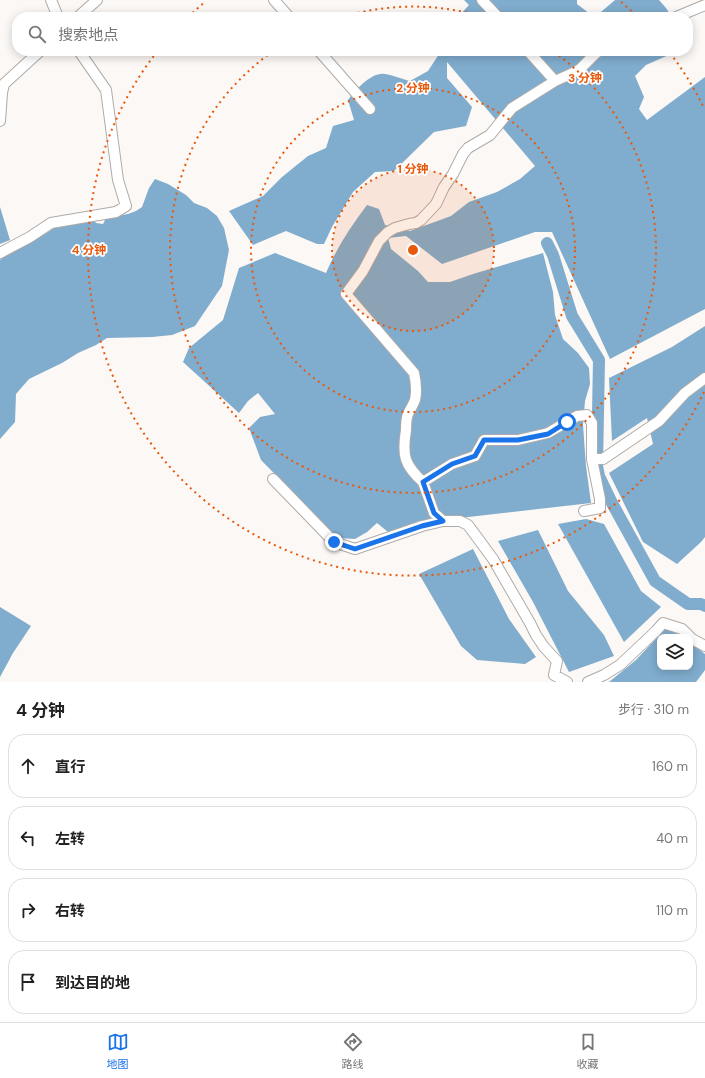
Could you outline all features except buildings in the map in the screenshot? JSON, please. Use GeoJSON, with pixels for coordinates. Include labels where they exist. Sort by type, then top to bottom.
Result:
{"type":"FeatureCollection","features":[{"type":"Feature","properties":{"kind":"street"},"geometry":{"type":"LineString","coordinates":[[51,0],[56,12]]}},
{"type":"Feature","properties":{"kind":"street"},"geometry":{"type":"LineString","coordinates":[[83,12],[96,0]]}},
{"type":"Feature","properties":{"kind":"street"},"geometry":{"type":"LineString","coordinates":[[274,0],[285,12]]}},
{"type":"Feature","properties":{"kind":"street"},"geometry":{"type":"LineString","coordinates":[[482,0],[493,12]]}},
{"type":"Feature","properties":{"kind":"street"},"geometry":{"type":"LineString","coordinates":[[688,12],[705,5]]}},
{"type":"Feature","properties":{"kind":"street"},"geometry":{"type":"LineString","coordinates":[[0,121],[4,84],[35,56]]}},
{"type":"Feature","properties":{"kind":"street"},"geometry":{"type":"LineString","coordinates":[[0,253],[51,224],[116,212],[126,206],[118,180],[106,90],[82,56]]}},
{"type":"Feature","properties":{"kind":"street"},"geometry":{"type":"LineString","coordinates":[[323,56],[370,108]]}},
{"type":"Feature","properties":{"kind":"street"},"geometry":{"type":"LineString","coordinates":[[532,56],[555,81]]}},
{"type":"Feature","properties":{"kind":"street"},"geometry":{"type":"LineString","coordinates":[[443,521],[434,513],[423,482],[413,474],[404,453],[404,439],[408,416],[415,400],[416,383],[414,372],[346,294],[363,271],[379,241],[388,232],[395,228],[416,223],[421,220],[436,204],[444,187],[468,148],[490,135],[512,108],[555,81],[574,73],[593,56]]}},
{"type":"Feature","properties":{"kind":"street"},"geometry":{"type":"LineString","coordinates":[[596,459],[659,421],[685,393],[705,378]]}},
{"type":"Feature","properties":{"kind":"street"},"geometry":{"type":"LineString","coordinates":[[423,482],[452,464],[475,456],[484,440],[518,440],[548,434],[577,416],[587,416],[592,423],[600,508],[584,511]]}},
{"type":"Feature","properties":{"kind":"street"},"geometry":{"type":"LineString","coordinates":[[273,479],[334,542],[355,549],[422,526],[443,521],[460,521],[468,526],[493,559],[536,635],[544,647],[557,661],[554,675],[567,682]]}},
{"type":"Feature","properties":{"kind":"street"},"geometry":{"type":"LineString","coordinates":[[588,682],[604,675],[620,665],[663,623],[682,629],[692,639],[705,646]]}},
{"type":"Feature","properties":{"kind":"water"},"geometry":{"type":"Polygon","coordinates":[[[464,0],[577,0],[577,4],[587,12],[463,12],[469,5],[464,0]]]}},
{"type":"Feature","properties":{"kind":"water"},"geometry":{"type":"Polygon","coordinates":[[[615,0],[659,0],[669,12],[601,12],[615,0]]]}},
{"type":"Feature","properties":{"kind":"water"},"geometry":{"type":"Polygon","coordinates":[[[438,56],[666,56],[646,65],[635,76],[644,97],[639,109],[647,120],[705,77],[705,309],[610,359],[552,232],[535,232],[442,264],[406,236],[388,238],[391,249],[418,271],[428,282],[450,282],[543,253],[553,292],[555,315],[563,339],[578,353],[589,368],[590,384],[585,401],[583,425],[591,503],[424,522],[388,532],[377,523],[367,532],[355,539],[338,538],[261,460],[249,428],[260,417],[275,414],[258,393],[248,401],[239,413],[183,362],[189,348],[223,320],[239,268],[275,253],[326,273],[344,238],[367,205],[379,209],[385,225],[410,231],[451,216],[469,202],[497,192],[520,179],[535,166],[447,62],[447,78],[472,107],[466,126],[434,132],[394,171],[375,172],[353,192],[332,227],[324,244],[317,244],[286,231],[253,245],[229,211],[263,196],[282,177],[308,156],[326,148],[333,126],[354,120],[348,100],[364,82],[380,74],[391,75],[410,81],[428,71],[438,56]]]}},
{"type":"Feature","properties":{"kind":"water"},"geometry":{"type":"Polygon","coordinates":[[[155,179],[168,184],[186,195],[194,203],[207,208],[217,216],[224,228],[229,250],[222,286],[195,326],[172,335],[107,338],[29,379],[16,394],[15,422],[0,439],[0,260],[6,254],[56,227],[92,218],[96,223],[103,224],[106,218],[136,211],[142,207],[149,188],[155,179]]]}},
{"type":"Feature","properties":{"kind":"water"},"geometry":{"type":"Polygon","coordinates":[[[0,207],[10,240],[0,244],[0,207]]]}},
{"type":"Feature","properties":{"kind":"water"},"geometry":{"type":"Polygon","coordinates":[[[705,326],[705,537],[677,564],[643,542],[609,473],[653,444],[647,418],[612,441],[609,378],[672,347],[705,326]]]}},
{"type":"Feature","properties":{"kind":"water"},"geometry":{"type":"Polygon","coordinates":[[[586,519],[604,524],[641,591],[661,607],[624,642],[558,524],[586,519]]]}},
{"type":"Feature","properties":{"kind":"water"},"geometry":{"type":"Polygon","coordinates":[[[538,530],[568,591],[604,635],[614,656],[569,672],[533,602],[498,541],[538,530]]]}},
{"type":"Feature","properties":{"kind":"water"},"geometry":{"type":"Polygon","coordinates":[[[473,549],[509,619],[536,657],[525,664],[477,660],[461,646],[419,574],[473,549]]]}},
{"type":"Feature","properties":{"kind":"water"},"geometry":{"type":"Polygon","coordinates":[[[0,607],[31,626],[13,653],[0,677],[0,607]]]}},
{"type":"Feature","properties":{"kind":"water"},"geometry":{"type":"Polygon","coordinates":[[[666,628],[677,634],[660,634],[666,628]]]}},
{"type":"Feature","properties":{"kind":"water"},"geometry":{"type":"Polygon","coordinates":[[[657,638],[657,670],[693,670],[693,644],[705,654],[705,670],[696,682],[609,682],[636,660],[657,638]]]}},
{"type":"Feature","properties":{"kind":"waterway"},"geometry":{"type":"LineString","coordinates":[[547,243],[553,255],[572,316],[599,360],[597,466],[599,476],[612,503],[655,581],[688,604],[701,604],[705,606]]}},
{"type":"Feature","properties":{"kind":"route"},"geometry":{"type":"LineString","coordinates":[[334,542],[355,549],[422,526],[443,521],[434,513],[423,482],[452,464],[475,456],[484,440],[518,440],[548,434],[567,422]]}}]}
